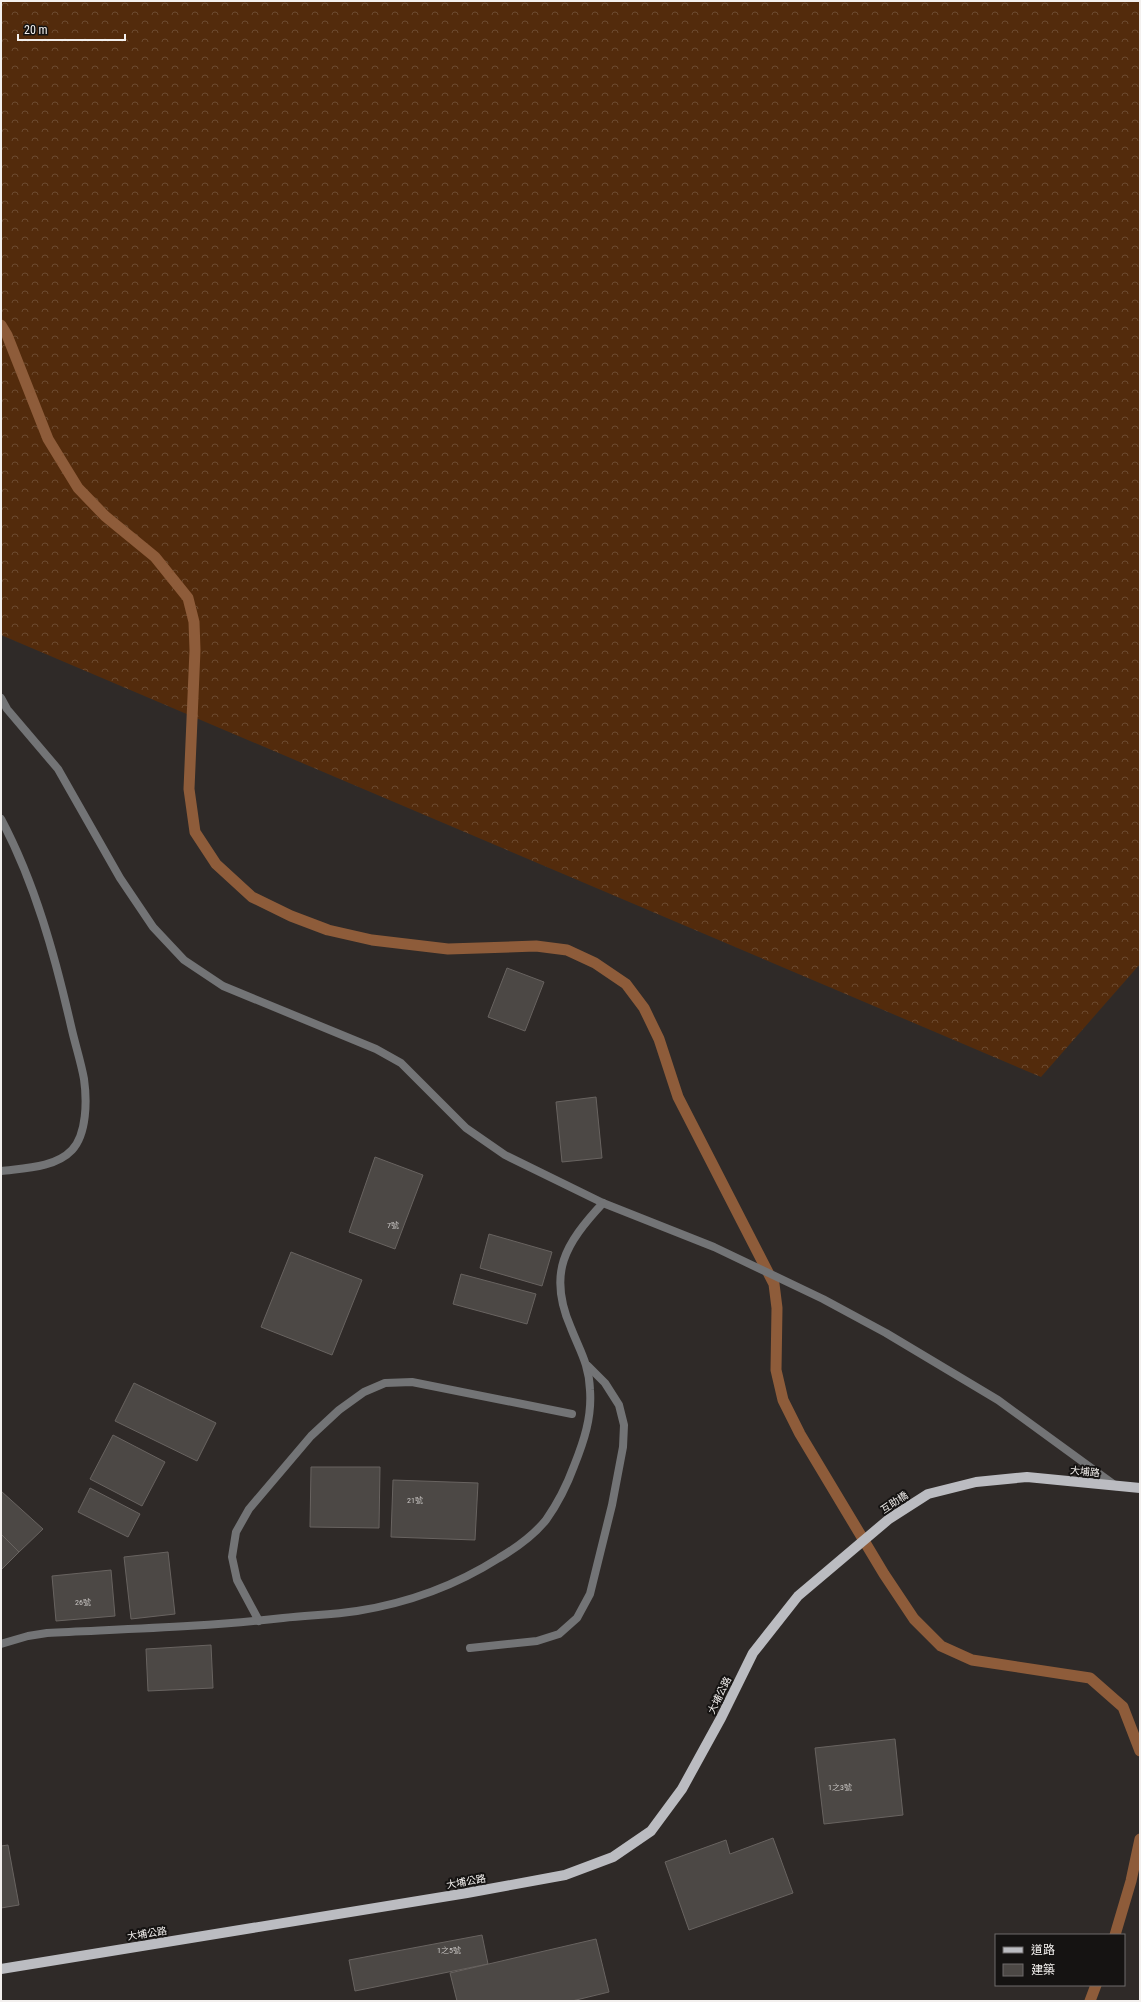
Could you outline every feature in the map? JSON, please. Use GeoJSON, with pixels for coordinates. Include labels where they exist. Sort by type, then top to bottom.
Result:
{"type":"FeatureCollection","features":[{"type":"Feature","properties":{"kind":"main road","name":"大埔路"},"geometry":{"type":"LineString","coordinates":[[1027,1477],[1140,1488]]}},
{"type":"Feature","properties":{"kind":"main road","name":"互助橋"},"geometry":{"type":"LineString","coordinates":[[798,1596],[889,1519],[928,1494],[976,1482],[1027,1477]]}},
{"type":"Feature","properties":{"kind":"main road","name":"大埔公路"},"geometry":{"type":"LineString","coordinates":[[1,1969],[467,1893],[564,1875],[612,1857],[651,1830],[682,1789],[721,1718],[753,1653],[798,1596]]}},
{"type":"Feature","properties":{"kind":"lane"},"geometry":{"type":"LineString","coordinates":[[1,698],[4,708],[58,769],[120,878],[153,927],[184,960],[223,986],[376,1049],[401,1063],[466,1128],[504,1154],[603,1203],[714,1247],[823,1299],[886,1333],[998,1400],[1116,1486]]}},
{"type":"Feature","properties":{"kind":"lane"},"geometry":{"type":"LineString","coordinates":[[1,819],[27,876],[61,983],[84,1080],[85,1106],[82,1132],[72,1150],[54,1162],[1,1172]]}},
{"type":"Feature","properties":{"kind":"lane"},"geometry":{"type":"LineString","coordinates":[[1,1644],[47,1632],[259,1621],[357,1611],[423,1596],[472,1575],[522,1544],[545,1521],[566,1488],[589,1426],[591,1391],[588,1366],[571,1328],[560,1294],[561,1271],[570,1244],[585,1223],[603,1203]]}},
{"type":"Feature","properties":{"kind":"lane"},"geometry":{"type":"LineString","coordinates":[[470,1648],[537,1641],[559,1634],[577,1618],[590,1594],[624,1447],[624,1426],[619,1405],[606,1383],[588,1366]]}},
{"type":"Feature","properties":{"kind":"lane"},"geometry":{"type":"LineString","coordinates":[[259,1621],[237,1580],[232,1557],[236,1532],[249,1509],[311,1436],[339,1410],[364,1392],[385,1383],[412,1382],[572,1414]]}},
{"type":"Feature","properties":{"kind":"green space"},"geometry":{"type":"Polygon","coordinates":[[[1,1],[1140,1],[1140,964],[1041,1077],[1,635],[1,1]]]}},
{"type":"Feature","properties":{"kind":"building"},"geometry":{"type":"Polygon","coordinates":[[[507,968],[544,982],[525,1031],[488,1017],[507,968]]]}},
{"type":"Feature","properties":{"kind":"building"},"geometry":{"type":"Polygon","coordinates":[[[596,1097],[602,1158],[562,1162],[556,1102],[596,1097]]]}},
{"type":"Feature","properties":{"kind":"building"},"geometry":{"type":"Polygon","coordinates":[[[375,1157],[423,1175],[395,1249],[349,1232],[375,1157]]]}},
{"type":"Feature","properties":{"kind":"building"},"geometry":{"type":"Polygon","coordinates":[[[489,1234],[552,1252],[542,1286],[480,1268],[489,1234]]]}},
{"type":"Feature","properties":{"kind":"building"},"geometry":{"type":"Polygon","coordinates":[[[291,1252],[362,1280],[332,1355],[261,1327],[291,1252]]]}},
{"type":"Feature","properties":{"kind":"building"},"geometry":{"type":"Polygon","coordinates":[[[461,1274],[536,1294],[527,1324],[453,1304],[461,1274]]]}},
{"type":"Feature","properties":{"kind":"building"},"geometry":{"type":"Polygon","coordinates":[[[134,1383],[216,1423],[197,1461],[115,1421],[134,1383]]]}},
{"type":"Feature","properties":{"kind":"building"},"geometry":{"type":"Polygon","coordinates":[[[113,1435],[165,1462],[142,1506],[90,1479],[113,1435]]]}},
{"type":"Feature","properties":{"kind":"building"},"geometry":{"type":"Polygon","coordinates":[[[311,1467],[380,1467],[379,1528],[310,1527],[311,1467]]]}},
{"type":"Feature","properties":{"kind":"building"},"geometry":{"type":"Polygon","coordinates":[[[393,1480],[478,1483],[475,1540],[391,1537],[393,1480]]]}},
{"type":"Feature","properties":{"kind":"building"},"geometry":{"type":"Polygon","coordinates":[[[90,1488],[140,1514],[128,1537],[78,1512],[90,1488]]]}},
{"type":"Feature","properties":{"kind":"building"},"geometry":{"type":"Polygon","coordinates":[[[1,1491],[43,1529],[19,1552],[1,1534],[1,1491]]]}},
{"type":"Feature","properties":{"kind":"building"},"geometry":{"type":"Polygon","coordinates":[[[1,1534],[19,1552],[1,1570],[1,1534]]]}},
{"type":"Feature","properties":{"kind":"building"},"geometry":{"type":"Polygon","coordinates":[[[168,1552],[175,1614],[131,1619],[124,1557],[168,1552]]]}},
{"type":"Feature","properties":{"kind":"building"},"geometry":{"type":"Polygon","coordinates":[[[111,1570],[115,1616],[56,1621],[52,1576],[111,1570]]]}},
{"type":"Feature","properties":{"kind":"building"},"geometry":{"type":"Polygon","coordinates":[[[211,1645],[213,1688],[148,1691],[146,1649],[211,1645]]]}},
{"type":"Feature","properties":{"kind":"building"},"geometry":{"type":"Polygon","coordinates":[[[895,1739],[903,1815],[824,1824],[815,1748],[895,1739]]]}},
{"type":"Feature","properties":{"kind":"building"},"geometry":{"type":"Polygon","coordinates":[[[773,1838],[793,1893],[689,1930],[665,1862],[726,1840],[730,1854],[773,1838]]]}},
{"type":"Feature","properties":{"kind":"building"},"geometry":{"type":"Polygon","coordinates":[[[8,1845],[19,1905],[1,1908],[1,1846],[8,1845]]]}},
{"type":"Feature","properties":{"kind":"building"},"geometry":{"type":"Polygon","coordinates":[[[482,1935],[488,1964],[355,1991],[349,1960],[482,1935]]]}},
{"type":"Feature","properties":{"kind":"building"},"geometry":{"type":"Polygon","coordinates":[[[596,1939],[609,1992],[572,2001],[457,2001],[450,1973],[596,1939]]]}},
{"type":"Feature","properties":{"kind":"waterway"},"geometry":{"type":"LineString","coordinates":[[1,325],[7,335],[48,439],[78,488],[105,516],[155,557],[188,598],[194,622],[195,650],[189,789],[195,832],[216,864],[252,897],[291,916],[328,930],[372,940],[448,949],[536,946],[567,950],[595,963],[626,984],[644,1008],[659,1039],[678,1097],[774,1284],[777,1308],[776,1370],[783,1400],[800,1434],[884,1574],[914,1619],[941,1646],[972,1660],[1090,1678],[1123,1707],[1140,1751]]}},
{"type":"Feature","properties":{"kind":"waterway"},"geometry":{"type":"LineString","coordinates":[[1115,1934],[1131,1881],[1140,1839]]}},
{"type":"Feature","properties":{"kind":"waterway"},"geometry":{"type":"LineString","coordinates":[[1090,2001],[1096,1986]]}}]}
